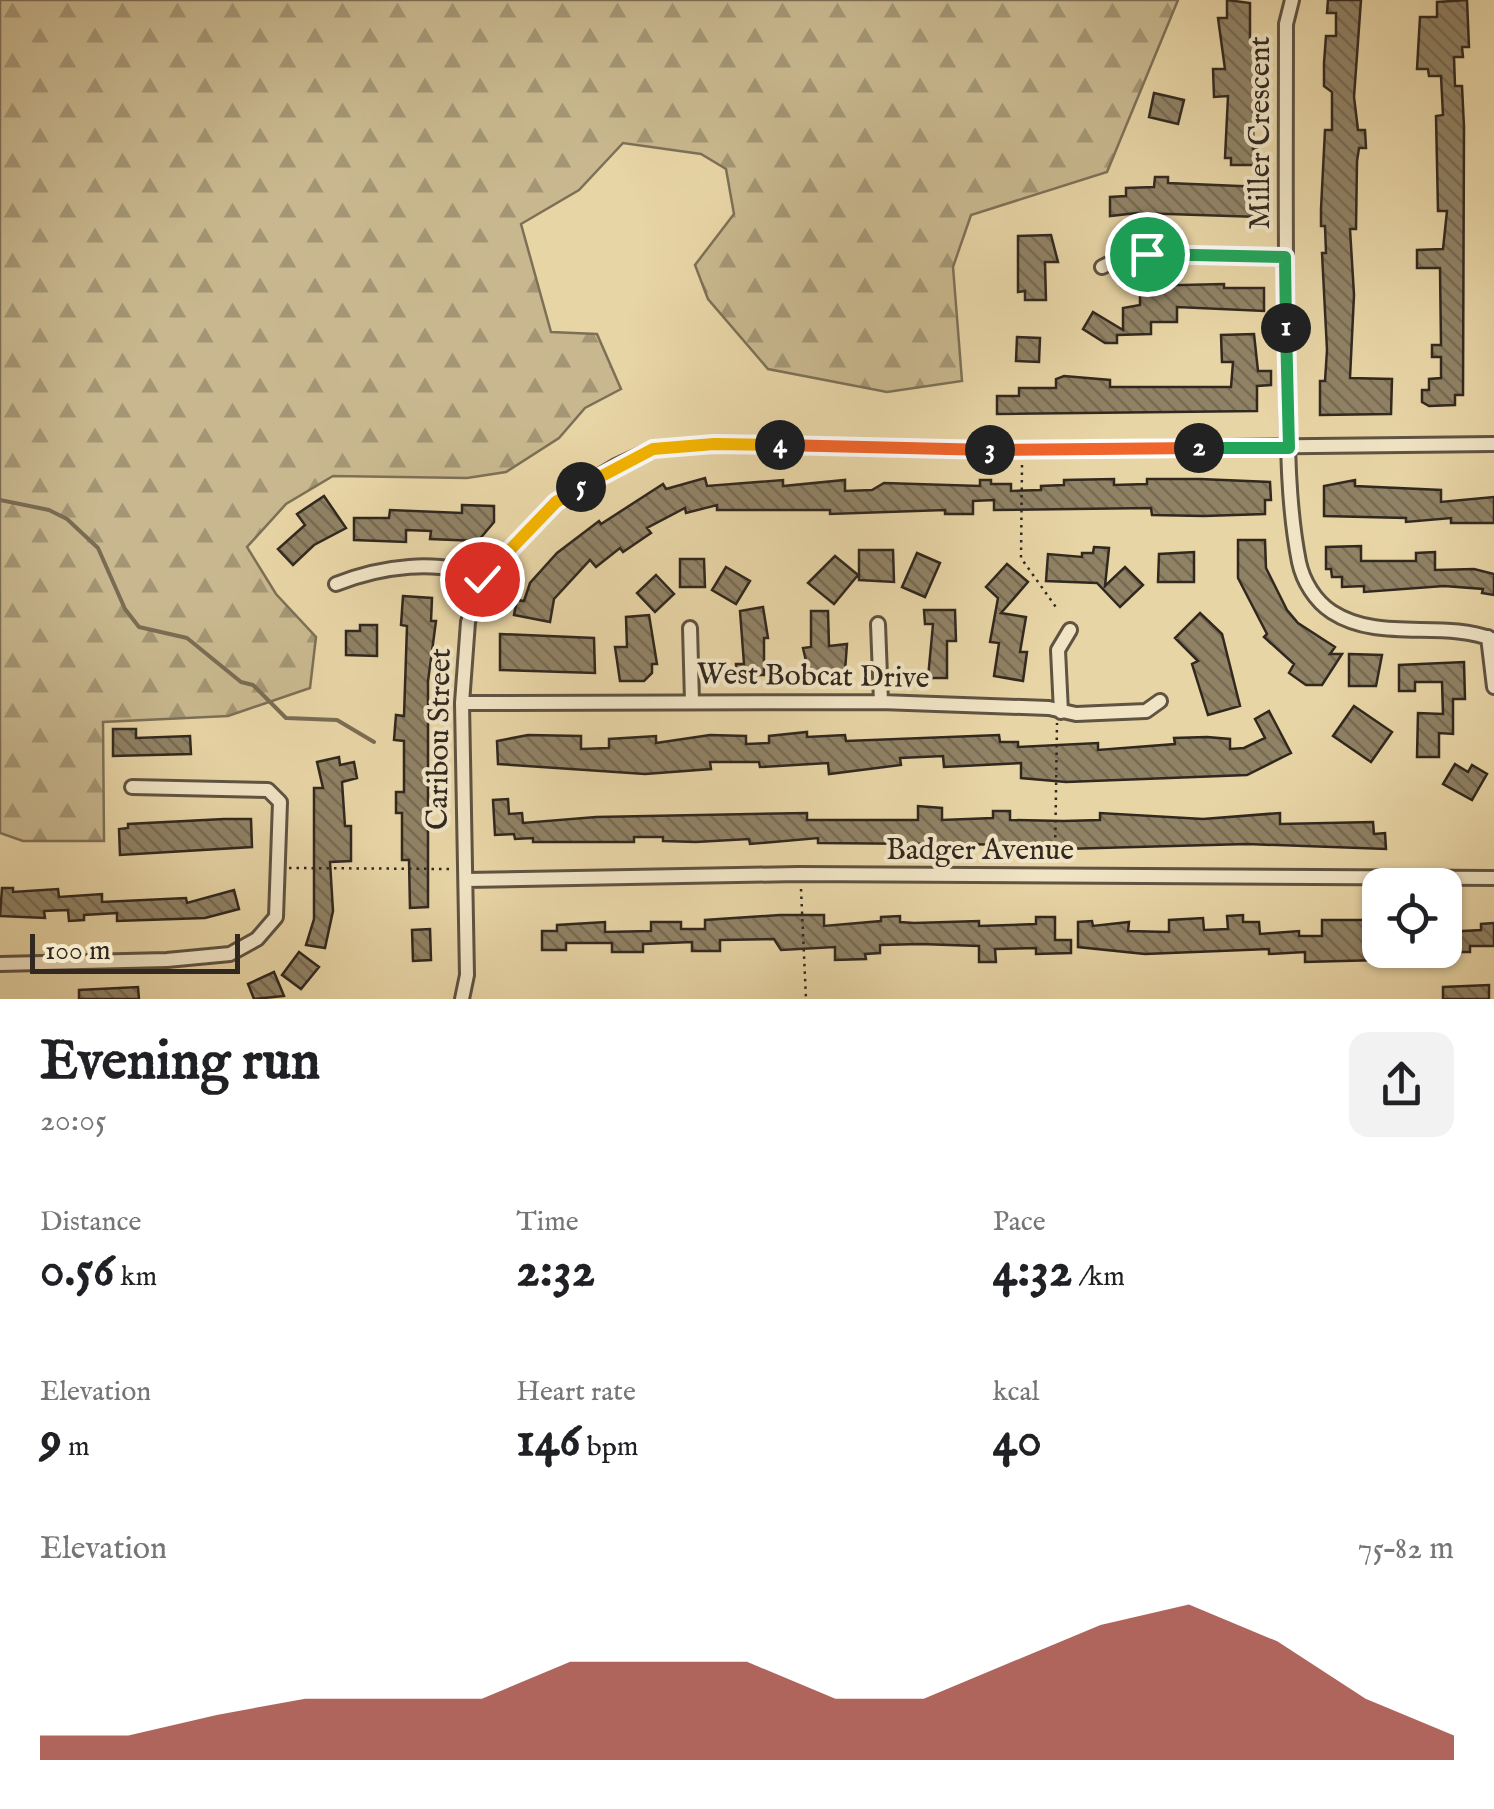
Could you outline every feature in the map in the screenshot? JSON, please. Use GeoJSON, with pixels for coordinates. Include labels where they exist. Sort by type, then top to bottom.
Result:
{"type":"FeatureCollection","features":[{"type":"Feature","properties":{"kind":"street","name":"Miller Crescent"},"geometry":{"type":"LineString","coordinates":[[1292,0],[1286,24],[1285,257],[1289,448],[1300,564],[1312,592],[1330,611],[1353,622],[1386,628],[1464,630],[1491,639]]}},
{"type":"Feature","properties":{"kind":"street"},"geometry":{"type":"LineString","coordinates":[[1102,267],[1131,254],[1285,257]]}},
{"type":"Feature","properties":{"kind":"street","name":"Caribou Street"},"geometry":{"type":"LineString","coordinates":[[462,999],[467,975],[462,704],[468,622],[482,579],[556,502],[653,449],[714,444],[980,450],[1289,448]]}},
{"type":"Feature","properties":{"kind":"street"},"geometry":{"type":"LineString","coordinates":[[1289,448],[1494,444]]}},
{"type":"Feature","properties":{"kind":"street"},"geometry":{"type":"LineString","coordinates":[[336,584],[366,572],[415,568],[465,570],[482,579]]}},
{"type":"Feature","properties":{"kind":"street"},"geometry":{"type":"LineString","coordinates":[[878,624],[882,702]]}},
{"type":"Feature","properties":{"kind":"street"},"geometry":{"type":"LineString","coordinates":[[690,628],[692,700]]}},
{"type":"Feature","properties":{"kind":"street"},"geometry":{"type":"LineString","coordinates":[[1059,717],[1058,650],[1070,630]]}},
{"type":"Feature","properties":{"kind":"street"},"geometry":{"type":"LineString","coordinates":[[1491,639],[1494,687]]}},
{"type":"Feature","properties":{"kind":"street","name":"West Bobcat Drive"},"geometry":{"type":"LineString","coordinates":[[462,704],[882,702],[1059,717],[1146,711],[1160,701]]}},
{"type":"Feature","properties":{"kind":"street"},"geometry":{"type":"LineString","coordinates":[[0,964],[167,960],[230,954],[258,940],[276,916],[280,802],[268,790],[132,788]]}},
{"type":"Feature","properties":{"kind":"street","name":"Badger Avenue"},"geometry":{"type":"LineString","coordinates":[[466,880],[798,874],[1494,878]]}},
{"type":"Feature","properties":{"kind":"path"},"geometry":{"type":"LineString","coordinates":[[1022,459],[1021,558],[1058,610]]}},
{"type":"Feature","properties":{"kind":"path"},"geometry":{"type":"LineString","coordinates":[[1054,866],[1059,717]]}},
{"type":"Feature","properties":{"kind":"path"},"geometry":{"type":"LineString","coordinates":[[288,868],[452,869]]}},
{"type":"Feature","properties":{"kind":"path"},"geometry":{"type":"LineString","coordinates":[[800,889],[806,999]]}},
{"type":"Feature","properties":{"kind":"green space"},"geometry":{"type":"Polygon","coordinates":[[[0,0],[1178,0],[1107,172],[971,215],[953,267],[962,381],[887,392],[768,369],[708,299],[695,265],[734,214],[726,169],[701,154],[623,143],[579,190],[521,224],[551,332],[597,334],[621,389],[585,408],[559,438],[506,472],[467,478],[333,476],[286,504],[247,547],[276,594],[316,637],[310,688],[228,716],[103,722],[104,841],[23,841],[0,833],[0,0]]]}},
{"type":"Feature","properties":{"kind":"building"},"geometry":{"type":"Polygon","coordinates":[[[1227,0],[1250,3],[1250,40],[1255,40],[1253,149],[1257,149],[1258,163],[1253,165],[1231,165],[1231,158],[1225,158],[1228,96],[1214,97],[1213,69],[1225,69],[1218,18],[1227,18],[1227,0]]]}},
{"type":"Feature","properties":{"kind":"building"},"geometry":{"type":"Polygon","coordinates":[[[1328,0],[1361,0],[1354,97],[1358,130],[1365,130],[1366,148],[1359,148],[1356,229],[1350,229],[1354,295],[1350,378],[1392,379],[1391,414],[1320,415],[1320,381],[1325,381],[1327,350],[1322,253],[1326,253],[1325,226],[1321,226],[1321,209],[1325,130],[1332,130],[1332,92],[1324,86],[1324,63],[1326,36],[1336,36],[1336,13],[1327,13],[1328,0]]]}},
{"type":"Feature","properties":{"kind":"building"},"geometry":{"type":"Polygon","coordinates":[[[1467,0],[1469,47],[1462,47],[1463,57],[1454,57],[1455,86],[1462,86],[1464,127],[1463,395],[1455,395],[1455,405],[1429,406],[1422,402],[1422,390],[1429,390],[1429,379],[1441,378],[1441,357],[1432,357],[1432,345],[1441,345],[1440,268],[1417,268],[1417,250],[1443,249],[1447,211],[1438,211],[1436,116],[1443,115],[1441,76],[1429,76],[1428,69],[1417,69],[1420,17],[1437,17],[1437,2],[1467,0]]]}},
{"type":"Feature","properties":{"kind":"building"},"geometry":{"type":"Polygon","coordinates":[[[1154,93],[1184,100],[1178,124],[1149,117],[1154,93]]]}},
{"type":"Feature","properties":{"kind":"building"},"geometry":{"type":"Polygon","coordinates":[[[1155,177],[1168,177],[1168,183],[1262,187],[1264,207],[1260,217],[1137,213],[1110,216],[1110,197],[1126,196],[1126,188],[1154,187],[1155,177]]]}},
{"type":"Feature","properties":{"kind":"building"},"geometry":{"type":"Polygon","coordinates":[[[1051,235],[1058,262],[1045,262],[1046,300],[1025,300],[1025,291],[1018,292],[1018,236],[1051,235]]]}},
{"type":"Feature","properties":{"kind":"building"},"geometry":{"type":"Polygon","coordinates":[[[1224,284],[1224,288],[1264,288],[1264,311],[1177,307],[1177,322],[1151,322],[1151,334],[1117,335],[1117,343],[1105,343],[1083,329],[1093,312],[1123,330],[1123,308],[1140,305],[1140,286],[1224,284]]]}},
{"type":"Feature","properties":{"kind":"building"},"geometry":{"type":"Polygon","coordinates":[[[1254,334],[1258,371],[1271,371],[1271,385],[1257,386],[1257,411],[997,414],[997,396],[1019,396],[1019,388],[1056,388],[1056,379],[1064,376],[1110,380],[1110,387],[1231,387],[1233,362],[1222,362],[1221,335],[1254,334]]]}},
{"type":"Feature","properties":{"kind":"building"},"geometry":{"type":"Polygon","coordinates":[[[1017,337],[1040,338],[1039,362],[1016,361],[1017,337]]]}},
{"type":"Feature","properties":{"kind":"building"},"geometry":{"type":"Polygon","coordinates":[[[705,478],[707,486],[783,480],[783,486],[845,480],[845,491],[872,490],[884,483],[980,486],[980,480],[991,480],[991,484],[1011,484],[1011,491],[1041,490],[1041,486],[1064,485],[1064,480],[1114,479],[1114,485],[1147,484],[1147,479],[1200,479],[1270,482],[1271,500],[1265,500],[1265,514],[1204,516],[1152,515],[1151,508],[994,510],[994,500],[973,501],[973,514],[945,514],[945,510],[830,514],[830,510],[717,510],[717,505],[686,513],[685,508],[647,528],[651,533],[623,552],[620,548],[596,567],[590,560],[554,599],[550,622],[514,615],[517,600],[524,601],[530,583],[557,553],[599,521],[601,524],[663,484],[666,489],[705,478]]]}},
{"type":"Feature","properties":{"kind":"building"},"geometry":{"type":"Polygon","coordinates":[[[1355,480],[1355,486],[1441,490],[1441,502],[1494,497],[1494,523],[1451,523],[1451,518],[1406,522],[1406,518],[1324,516],[1324,486],[1355,480]]]}},
{"type":"Feature","properties":{"kind":"building"},"geometry":{"type":"Polygon","coordinates":[[[324,496],[346,528],[314,545],[293,565],[278,549],[305,525],[297,514],[324,496]]]}},
{"type":"Feature","properties":{"kind":"building"},"geometry":{"type":"Polygon","coordinates":[[[462,505],[494,506],[494,522],[478,541],[430,539],[431,531],[406,530],[406,542],[354,540],[354,518],[389,518],[390,510],[462,513],[462,505]]]}},
{"type":"Feature","properties":{"kind":"building"},"geometry":{"type":"Polygon","coordinates":[[[1238,540],[1265,540],[1266,568],[1287,610],[1298,623],[1335,647],[1330,654],[1342,654],[1322,685],[1306,685],[1289,673],[1294,664],[1264,637],[1267,634],[1238,578],[1238,540]]]}},
{"type":"Feature","properties":{"kind":"building"},"geometry":{"type":"Polygon","coordinates":[[[1361,546],[1361,561],[1416,561],[1416,553],[1435,552],[1435,570],[1474,569],[1494,574],[1494,595],[1482,593],[1483,589],[1444,586],[1364,592],[1364,586],[1342,587],[1342,577],[1332,577],[1331,569],[1326,569],[1326,547],[1361,546]]]}},
{"type":"Feature","properties":{"kind":"building"},"geometry":{"type":"Polygon","coordinates":[[[1094,547],[1109,548],[1105,586],[1125,567],[1143,585],[1120,607],[1097,583],[1046,581],[1048,554],[1082,557],[1082,553],[1093,553],[1094,547]]]}},
{"type":"Feature","properties":{"kind":"building"},"geometry":{"type":"Polygon","coordinates":[[[859,550],[893,550],[894,582],[859,580],[859,550]]]}},
{"type":"Feature","properties":{"kind":"building"},"geometry":{"type":"Polygon","coordinates":[[[1194,552],[1194,582],[1158,582],[1159,554],[1194,552]]]}},
{"type":"Feature","properties":{"kind":"building"},"geometry":{"type":"Polygon","coordinates":[[[917,553],[940,563],[925,597],[902,587],[917,553]]]}},
{"type":"Feature","properties":{"kind":"building"},"geometry":{"type":"Polygon","coordinates":[[[835,556],[858,575],[834,604],[808,583],[835,556]]]}},
{"type":"Feature","properties":{"kind":"building"},"geometry":{"type":"Polygon","coordinates":[[[680,559],[704,559],[705,587],[680,587],[680,559]]]}},
{"type":"Feature","properties":{"kind":"building"},"geometry":{"type":"Polygon","coordinates":[[[1007,564],[1028,582],[1001,613],[1026,617],[1020,652],[1027,652],[1023,681],[994,676],[999,643],[990,642],[998,598],[986,587],[1007,564]]]}},
{"type":"Feature","properties":{"kind":"building"},"geometry":{"type":"Polygon","coordinates":[[[726,567],[750,581],[736,604],[712,590],[726,567]]]}},
{"type":"Feature","properties":{"kind":"building"},"geometry":{"type":"Polygon","coordinates":[[[656,575],[674,594],[655,612],[637,593],[656,575]]]}},
{"type":"Feature","properties":{"kind":"building"},"geometry":{"type":"Polygon","coordinates":[[[403,596],[432,598],[431,621],[436,621],[428,681],[428,907],[410,908],[409,860],[402,860],[402,813],[396,813],[396,792],[404,792],[404,741],[394,740],[396,715],[404,716],[407,626],[401,625],[403,596]]]}},
{"type":"Feature","properties":{"kind":"building"},"geometry":{"type":"Polygon","coordinates":[[[763,607],[768,638],[764,638],[764,675],[736,675],[736,664],[744,664],[740,611],[763,607]]]}},
{"type":"Feature","properties":{"kind":"building"},"geometry":{"type":"Polygon","coordinates":[[[924,610],[955,610],[956,641],[947,641],[947,678],[928,678],[933,624],[925,624],[924,610]]]}},
{"type":"Feature","properties":{"kind":"building"},"geometry":{"type":"Polygon","coordinates":[[[811,611],[828,611],[829,646],[847,644],[845,671],[809,674],[803,648],[811,647],[811,611]]]}},
{"type":"Feature","properties":{"kind":"building"},"geometry":{"type":"Polygon","coordinates":[[[1200,613],[1222,634],[1240,706],[1208,715],[1192,664],[1198,661],[1175,638],[1200,613]]]}},
{"type":"Feature","properties":{"kind":"building"},"geometry":{"type":"Polygon","coordinates":[[[649,615],[657,664],[652,664],[652,673],[644,681],[620,681],[615,647],[627,647],[626,617],[649,615]]]}},
{"type":"Feature","properties":{"kind":"building"},"geometry":{"type":"Polygon","coordinates":[[[360,625],[377,625],[377,656],[346,655],[346,631],[360,631],[360,625]]]}},
{"type":"Feature","properties":{"kind":"building"},"geometry":{"type":"Polygon","coordinates":[[[500,634],[594,638],[595,673],[500,670],[500,634]]]}},
{"type":"Feature","properties":{"kind":"building"},"geometry":{"type":"Polygon","coordinates":[[[1349,654],[1382,655],[1376,686],[1349,686],[1349,654]]]}},
{"type":"Feature","properties":{"kind":"building"},"geometry":{"type":"Polygon","coordinates":[[[1464,662],[1465,699],[1453,699],[1453,734],[1439,733],[1439,757],[1417,757],[1418,713],[1443,714],[1442,682],[1415,682],[1415,691],[1399,691],[1399,665],[1464,662]]]}},
{"type":"Feature","properties":{"kind":"building"},"geometry":{"type":"Polygon","coordinates":[[[1354,706],[1392,732],[1371,762],[1333,736],[1354,706]]]}},
{"type":"Feature","properties":{"kind":"building"},"geometry":{"type":"Polygon","coordinates":[[[1269,711],[1291,753],[1247,775],[1066,782],[1021,778],[1021,763],[944,767],[943,756],[900,758],[901,765],[829,774],[828,763],[760,767],[759,762],[710,762],[711,769],[645,774],[498,764],[497,741],[528,735],[581,736],[581,749],[609,748],[609,739],[656,736],[656,743],[710,735],[746,736],[746,744],[769,743],[769,736],[807,732],[807,737],[845,735],[846,741],[999,735],[1000,742],[1018,742],[1018,747],[1098,743],[1098,750],[1175,744],[1174,738],[1207,737],[1230,739],[1230,749],[1244,748],[1265,738],[1255,719],[1269,711]]]}},
{"type":"Feature","properties":{"kind":"building"},"geometry":{"type":"Polygon","coordinates":[[[113,729],[136,729],[136,738],[190,736],[191,754],[113,756],[113,729]]]}},
{"type":"Feature","properties":{"kind":"building"},"geometry":{"type":"Polygon","coordinates":[[[339,757],[340,765],[354,762],[357,778],[342,782],[345,826],[351,826],[351,861],[330,862],[333,911],[325,948],[306,945],[314,919],[314,788],[323,788],[317,762],[339,757]]]}},
{"type":"Feature","properties":{"kind":"building"},"geometry":{"type":"Polygon","coordinates":[[[1455,764],[1468,772],[1472,765],[1487,774],[1472,800],[1443,784],[1455,764]]]}},
{"type":"Feature","properties":{"kind":"building"},"geometry":{"type":"Polygon","coordinates":[[[508,799],[509,814],[522,813],[523,823],[596,817],[807,813],[807,820],[918,820],[918,806],[942,808],[942,820],[993,818],[993,811],[1010,811],[1010,820],[1064,821],[1100,820],[1100,813],[1203,819],[1280,813],[1280,824],[1373,822],[1374,834],[1385,833],[1386,849],[1247,844],[1063,849],[1063,845],[818,843],[818,838],[750,844],[749,839],[696,842],[663,841],[663,837],[634,837],[634,842],[533,842],[533,838],[515,839],[514,834],[495,835],[493,800],[508,799]]]}},
{"type":"Feature","properties":{"kind":"building"},"geometry":{"type":"Polygon","coordinates":[[[251,819],[252,847],[120,855],[119,829],[128,828],[128,824],[251,819]]]}},
{"type":"Feature","properties":{"kind":"building"},"geometry":{"type":"Polygon","coordinates":[[[2,888],[13,888],[13,892],[58,889],[59,897],[102,894],[102,902],[186,898],[187,903],[234,890],[239,909],[205,918],[117,921],[117,913],[84,915],[84,920],[69,921],[68,910],[44,911],[45,918],[0,916],[2,888]]]}},
{"type":"Feature","properties":{"kind":"building"},"geometry":{"type":"Polygon","coordinates":[[[824,915],[824,926],[900,916],[900,922],[979,921],[979,926],[1036,924],[1036,917],[1055,917],[1055,940],[1071,940],[1071,953],[1036,954],[1036,948],[995,949],[996,962],[979,962],[979,946],[880,945],[880,953],[865,954],[866,959],[835,960],[835,947],[781,950],[774,939],[720,940],[720,951],[692,951],[692,942],[643,944],[643,952],[612,952],[612,943],[566,943],[566,950],[542,950],[542,931],[557,931],[557,925],[605,922],[605,932],[651,931],[651,922],[681,922],[681,929],[705,929],[705,920],[824,915]]]}},
{"type":"Feature","properties":{"kind":"building"},"geometry":{"type":"Polygon","coordinates":[[[1243,915],[1243,922],[1259,922],[1260,934],[1299,931],[1299,936],[1322,936],[1322,920],[1362,920],[1362,960],[1305,962],[1305,952],[1269,954],[1269,949],[1145,954],[1078,947],[1078,922],[1092,921],[1093,926],[1129,922],[1128,931],[1169,932],[1169,920],[1203,918],[1204,930],[1228,929],[1227,916],[1243,915]]]}},
{"type":"Feature","properties":{"kind":"building"},"geometry":{"type":"Polygon","coordinates":[[[1494,923],[1494,946],[1470,946],[1470,952],[1462,952],[1462,931],[1481,930],[1481,924],[1494,923]]]}},
{"type":"Feature","properties":{"kind":"building"},"geometry":{"type":"Polygon","coordinates":[[[430,929],[431,960],[413,961],[412,930],[430,929]]]}},
{"type":"Feature","properties":{"kind":"building"},"geometry":{"type":"Polygon","coordinates":[[[299,952],[319,967],[301,989],[282,975],[299,952]]]}},
{"type":"Feature","properties":{"kind":"building"},"geometry":{"type":"Polygon","coordinates":[[[274,972],[284,996],[254,999],[248,984],[274,972]]]}},
{"type":"Feature","properties":{"kind":"building"},"geometry":{"type":"Polygon","coordinates":[[[1489,985],[1489,999],[1443,999],[1443,987],[1489,985]]]}},
{"type":"Feature","properties":{"kind":"building"},"geometry":{"type":"Polygon","coordinates":[[[138,987],[139,999],[79,999],[79,990],[138,987]]]}},
{"type":"Feature","properties":{"kind":"waterway"},"geometry":{"type":"LineString","coordinates":[[0,500],[49,510],[67,519],[98,548],[125,609],[139,627],[187,638],[241,682],[253,685],[286,718],[337,720],[374,742]]}},
{"type":"Feature","properties":{"kind":"route"},"geometry":{"type":"LineString","coordinates":[[482,579],[556,502],[653,449],[714,444],[980,450],[1289,448],[1285,257],[1147,254]]}}]}
